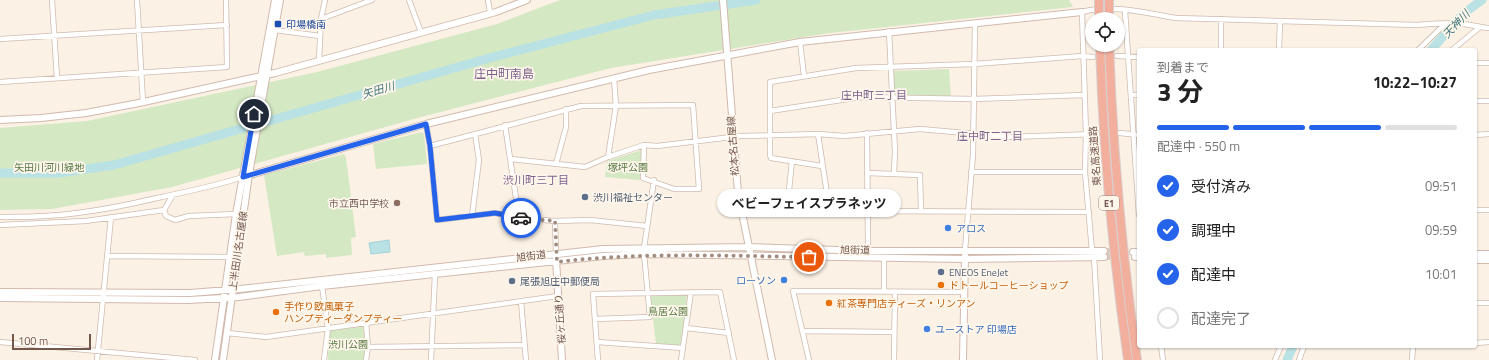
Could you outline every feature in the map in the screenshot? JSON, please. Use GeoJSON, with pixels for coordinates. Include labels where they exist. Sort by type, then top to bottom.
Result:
{"type":"FeatureCollection","features":[{"type":"Feature","properties":{"kind":"highway"},"geometry":{"type":"LineString","coordinates":[[1099,0],[1100,12]]}},
{"type":"Feature","properties":{"kind":"highway"},"geometry":{"type":"LineString","coordinates":[[1109,0],[1109,12]]}},
{"type":"Feature","properties":{"kind":"highway","name":"東名高速道路"},"geometry":{"type":"LineString","coordinates":[[1100,52],[1102,106],[1112,238],[1128,360]]}},
{"type":"Feature","properties":{"kind":"highway","name":"東名高速道路"},"geometry":{"type":"LineString","coordinates":[[1109,52],[1111,106],[1122,237],[1137,360]]}},
{"type":"Feature","properties":{"kind":"street"},"geometry":{"type":"LineString","coordinates":[[52,0],[57,78]]}},
{"type":"Feature","properties":{"kind":"street"},"geometry":{"type":"LineString","coordinates":[[137,0],[143,102]]}},
{"type":"Feature","properties":{"kind":"street"},"geometry":{"type":"LineString","coordinates":[[0,82],[227,67],[226,0]]}},
{"type":"Feature","properties":{"kind":"street","name":"上半田川名古屋線"},"geometry":{"type":"LineString","coordinates":[[0,298],[190,293],[224,290],[243,177],[248,167],[265,81],[263,75],[275,0]]}},
{"type":"Feature","properties":{"kind":"street","name":"上半田川名古屋線"},"geometry":{"type":"LineString","coordinates":[[0,292],[104,295],[189,300],[232,297],[249,174],[248,167],[258,87],[263,75],[275,30],[280,0]]}},
{"type":"Feature","properties":{"kind":"street"},"geometry":{"type":"LineString","coordinates":[[319,62],[321,18],[325,0]]}},
{"type":"Feature","properties":{"kind":"street"},"geometry":{"type":"LineString","coordinates":[[321,18],[372,0]]}},
{"type":"Feature","properties":{"kind":"street"},"geometry":{"type":"LineString","coordinates":[[409,0],[421,32]]}},
{"type":"Feature","properties":{"kind":"street"},"geometry":{"type":"LineString","coordinates":[[488,0],[490,12]]}},
{"type":"Feature","properties":{"kind":"street"},"geometry":{"type":"LineString","coordinates":[[0,120],[71,115],[143,102],[263,75],[319,62],[490,12],[496,12],[527,0]]}},
{"type":"Feature","properties":{"kind":"street","name":"松本名古屋線"},"geometry":{"type":"LineString","coordinates":[[723,0],[726,56],[738,193],[772,360]]}},
{"type":"Feature","properties":{"kind":"street"},"geometry":{"type":"LineString","coordinates":[[0,217],[72,215],[115,208],[243,177],[249,174],[426,124],[614,78],[800,42],[889,31],[1082,12],[1091,9],[1149,12],[1176,18],[1417,25],[1454,23],[1476,27],[1482,25],[1489,28]]}},
{"type":"Feature","properties":{"kind":"street"},"geometry":{"type":"LineString","coordinates":[[1125,11],[1129,56],[1132,135],[1137,171]]}},
{"type":"Feature","properties":{"kind":"street"},"geometry":{"type":"LineString","coordinates":[[1082,12],[1082,56],[1086,134],[1085,172],[1093,254],[1100,360]]}},
{"type":"Feature","properties":{"kind":"street"},"geometry":{"type":"LineString","coordinates":[[1221,19],[1221,48]]}},
{"type":"Feature","properties":{"kind":"street"},"geometry":{"type":"LineString","coordinates":[[1279,48],[1280,21]]}},
{"type":"Feature","properties":{"kind":"street"},"geometry":{"type":"LineString","coordinates":[[963,360],[963,292],[965,250],[974,134],[975,23]]}},
{"type":"Feature","properties":{"kind":"street"},"geometry":{"type":"LineString","coordinates":[[1420,48],[1446,23]]}},
{"type":"Feature","properties":{"kind":"street"},"geometry":{"type":"LineString","coordinates":[[0,39],[227,25]]}},
{"type":"Feature","properties":{"kind":"street"},"geometry":{"type":"LineString","coordinates":[[1454,48],[1482,25]]}},
{"type":"Feature","properties":{"kind":"street"},"geometry":{"type":"LineString","coordinates":[[275,30],[320,36]]}},
{"type":"Feature","properties":{"kind":"street"},"geometry":{"type":"LineString","coordinates":[[889,31],[895,151],[894,173]]}},
{"type":"Feature","properties":{"kind":"street"},"geometry":{"type":"LineString","coordinates":[[800,42],[804,76]]}},
{"type":"Feature","properties":{"kind":"street"},"geometry":{"type":"LineString","coordinates":[[822,166],[771,158],[769,136],[770,82],[856,68],[974,64],[1082,56],[1094,57]]}},
{"type":"Feature","properties":{"kind":"street"},"geometry":{"type":"LineString","coordinates":[[1117,56],[1137,56]]}},
{"type":"Feature","properties":{"kind":"street"},"geometry":{"type":"LineString","coordinates":[[1477,63],[1489,63]]}},
{"type":"Feature","properties":{"kind":"street"},"geometry":{"type":"LineString","coordinates":[[608,156],[616,106],[614,78]]}},
{"type":"Feature","properties":{"kind":"street"},"geometry":{"type":"LineString","coordinates":[[770,112],[861,97],[974,99],[1084,95]]}},
{"type":"Feature","properties":{"kind":"street"},"geometry":{"type":"LineString","coordinates":[[1131,95],[1137,95]]}},
{"type":"Feature","properties":{"kind":"street"},"geometry":{"type":"LineString","coordinates":[[1477,101],[1489,101]]}},
{"type":"Feature","properties":{"kind":"street"},"geometry":{"type":"LineString","coordinates":[[430,146],[581,106],[693,105],[699,189],[674,189],[654,180],[643,178],[644,145]]}},
{"type":"Feature","properties":{"kind":"street"},"geometry":{"type":"LineString","coordinates":[[556,164],[566,127],[566,109]]}},
{"type":"Feature","properties":{"kind":"street"},"geometry":{"type":"LineString","coordinates":[[426,124],[430,146],[437,220],[495,213],[519,218],[555,221],[590,220],[647,226]]}},
{"type":"Feature","properties":{"kind":"street"},"geometry":{"type":"LineString","coordinates":[[505,125],[519,218]]}},
{"type":"Feature","properties":{"kind":"street"},"geometry":{"type":"LineString","coordinates":[[510,159],[585,167],[608,156],[644,145],[657,146],[696,141],[769,136],[818,134],[844,136],[920,129],[1010,137],[1097,134]]}},
{"type":"Feature","properties":{"kind":"street"},"geometry":{"type":"LineString","coordinates":[[867,133],[868,251]]}},
{"type":"Feature","properties":{"kind":"street"},"geometry":{"type":"LineString","coordinates":[[1120,133],[1137,135]]}},
{"type":"Feature","properties":{"kind":"street"},"geometry":{"type":"LineString","coordinates":[[472,216],[479,160],[475,134]]}},
{"type":"Feature","properties":{"kind":"street"},"geometry":{"type":"LineString","coordinates":[[818,134],[829,207]]}},
{"type":"Feature","properties":{"kind":"street"},"geometry":{"type":"LineString","coordinates":[[1477,135],[1489,134]]}},
{"type":"Feature","properties":{"kind":"street"},"geometry":{"type":"LineString","coordinates":[[792,161],[788,200],[789,203],[867,210],[1088,212]]}},
{"type":"Feature","properties":{"kind":"street"},"geometry":{"type":"LineString","coordinates":[[971,172],[1085,172]]}},
{"type":"Feature","properties":{"kind":"street"},"geometry":{"type":"LineString","coordinates":[[867,173],[918,174],[922,177],[921,211]]}},
{"type":"Feature","properties":{"kind":"street"},"geometry":{"type":"LineString","coordinates":[[596,320],[650,317],[649,292],[644,251],[654,180]]}},
{"type":"Feature","properties":{"kind":"street"},"geometry":{"type":"LineString","coordinates":[[173,195],[164,210],[166,216],[176,220],[189,216],[236,214]]}},
{"type":"Feature","properties":{"kind":"street"},"geometry":{"type":"LineString","coordinates":[[0,225],[86,221],[164,210]]}},
{"type":"Feature","properties":{"kind":"street"},"geometry":{"type":"LineString","coordinates":[[1477,210],[1489,210]]}},
{"type":"Feature","properties":{"kind":"street"},"geometry":{"type":"LineString","coordinates":[[97,360],[111,217]]}},
{"type":"Feature","properties":{"kind":"street"},"geometry":{"type":"LineString","coordinates":[[555,221],[556,253]]}},
{"type":"Feature","properties":{"kind":"street","name":"旭街道"},"geometry":{"type":"LineString","coordinates":[[224,290],[556,253],[749,247],[868,251],[965,250],[1104,254]]}},
{"type":"Feature","properties":{"kind":"street","name":"旭街道"},"geometry":{"type":"LineString","coordinates":[[232,297],[322,286],[557,262],[644,251],[752,256],[965,259],[1093,254]]}},
{"type":"Feature","properties":{"kind":"street","name":"桜ヶ丘通り"},"geometry":{"type":"LineString","coordinates":[[556,253],[562,360]]}},
{"type":"Feature","properties":{"kind":"street"},"geometry":{"type":"LineString","coordinates":[[1477,254],[1489,254]]}},
{"type":"Feature","properties":{"kind":"street"},"geometry":{"type":"LineString","coordinates":[[108,256],[229,257]]}},
{"type":"Feature","properties":{"kind":"street"},"geometry":{"type":"LineString","coordinates":[[884,258],[884,292]]}},
{"type":"Feature","properties":{"kind":"street"},"geometry":{"type":"LineString","coordinates":[[1477,260],[1489,260]]}},
{"type":"Feature","properties":{"kind":"street"},"geometry":{"type":"LineString","coordinates":[[430,360],[435,274]]}},
{"type":"Feature","properties":{"kind":"street"},"geometry":{"type":"LineString","coordinates":[[322,286],[328,328],[324,360]]}},
{"type":"Feature","properties":{"kind":"street"},"geometry":{"type":"LineString","coordinates":[[215,360],[224,290]]}},
{"type":"Feature","properties":{"kind":"street"},"geometry":{"type":"LineString","coordinates":[[809,360],[793,291],[963,292]]}},
{"type":"Feature","properties":{"kind":"street"},"geometry":{"type":"LineString","coordinates":[[682,360],[691,292]]}},
{"type":"Feature","properties":{"kind":"street"},"geometry":{"type":"LineString","coordinates":[[598,360],[593,294],[720,292],[734,360]]}},
{"type":"Feature","properties":{"kind":"street"},"geometry":{"type":"LineString","coordinates":[[894,360],[895,292]]}},
{"type":"Feature","properties":{"kind":"street"},"geometry":{"type":"LineString","coordinates":[[227,333],[266,337],[558,296]]}},
{"type":"Feature","properties":{"kind":"street"},"geometry":{"type":"LineString","coordinates":[[223,360],[232,297]]}},
{"type":"Feature","properties":{"kind":"street"},"geometry":{"type":"LineString","coordinates":[[521,301],[526,360]]}},
{"type":"Feature","properties":{"kind":"street"},"geometry":{"type":"LineString","coordinates":[[1477,303],[1489,303]]}},
{"type":"Feature","properties":{"kind":"street"},"geometry":{"type":"LineString","coordinates":[[366,323],[368,347],[366,360]]}},
{"type":"Feature","properties":{"kind":"street"},"geometry":{"type":"LineString","coordinates":[[686,328],[729,332]]}},
{"type":"Feature","properties":{"kind":"street"},"geometry":{"type":"LineString","coordinates":[[803,331],[894,332]]}},
{"type":"Feature","properties":{"kind":"street"},"geometry":{"type":"LineString","coordinates":[[0,342],[195,360]]}},
{"type":"Feature","properties":{"kind":"street"},"geometry":{"type":"LineString","coordinates":[[597,342],[683,348]]}},
{"type":"Feature","properties":{"kind":"street"},"geometry":{"type":"LineString","coordinates":[[1477,342],[1489,342]]}},
{"type":"Feature","properties":{"kind":"street"},"geometry":{"type":"LineString","coordinates":[[368,347],[524,345]]}},
{"type":"Feature","properties":{"kind":"street"},"geometry":{"type":"LineString","coordinates":[[1161,348],[1163,360]]}},
{"type":"Feature","properties":{"kind":"street"},"geometry":{"type":"LineString","coordinates":[[1275,360],[1280,348]]}},
{"type":"Feature","properties":{"kind":"street"},"geometry":{"type":"LineString","coordinates":[[1298,360],[1303,348]]}},
{"type":"Feature","properties":{"kind":"street"},"geometry":{"type":"LineString","coordinates":[[1412,348],[1412,360]]}},
{"type":"Feature","properties":{"kind":"green space","name":"矢田川河川緑地"},"geometry":{"type":"Polygon","coordinates":[[[560,0],[1069,0],[1073,7],[830,33],[611,68],[421,117],[172,187],[52,209],[0,210],[0,128],[87,121],[317,72],[497,24],[560,0]]]}},
{"type":"Feature","properties":{"kind":"green space"},"geometry":{"type":"Polygon","coordinates":[[[949,69],[951,97],[895,95],[893,71],[949,69]]]}},
{"type":"Feature","properties":{"kind":"green space"},"geometry":{"type":"Polygon","coordinates":[[[422,132],[424,134],[427,164],[376,169],[373,144],[422,132]]]}},
{"type":"Feature","properties":{"kind":"green space","name":"塚坪公園"},"geometry":{"type":"Polygon","coordinates":[[[642,150],[640,180],[605,177],[607,161],[642,150]]]}},
{"type":"Feature","properties":{"kind":"green space"},"geometry":{"type":"Polygon","coordinates":[[[344,154],[346,158],[356,237],[351,238],[352,255],[326,258],[326,254],[305,256],[304,252],[277,256],[264,175],[344,154]]]}},
{"type":"Feature","properties":{"kind":"green space","name":"鳥居公園"},"geometry":{"type":"Polygon","coordinates":[[[650,293],[687,294],[681,346],[656,344],[650,293]]]}},
{"type":"Feature","properties":{"kind":"green space","name":"渋川公園"},"geometry":{"type":"Polygon","coordinates":[[[363,326],[365,347],[364,360],[328,360],[329,330],[363,326]]]}},
{"type":"Feature","properties":{"kind":"water"},"geometry":{"type":"Polygon","coordinates":[[[389,240],[390,252],[371,254],[369,243],[389,240]]]}},
{"type":"Feature","properties":{"kind":"waterway","name":"矢田川"},"geometry":{"type":"LineString","coordinates":[[0,173],[59,173],[114,165],[493,57],[654,15],[756,0]]}},
{"type":"Feature","properties":{"kind":"waterway","name":"天神川"},"geometry":{"type":"LineString","coordinates":[[1433,48],[1463,14],[1482,0]]}},
{"type":"Feature","properties":{"kind":"waterway","name":"天神川"},"geometry":{"type":"LineString","coordinates":[[1287,360],[1292,348]]}},
{"type":"Feature","properties":{"kind":"tunnel"},"geometry":{"type":"LineString","coordinates":[[1104,251],[1133,252]]}},
{"type":"Feature","properties":{"kind":"tunnel"},"geometry":{"type":"LineString","coordinates":[[1104,257],[1135,257]]}},
{"type":"Feature","properties":{"kind":"way so far"},"geometry":{"type":"LineString","coordinates":[[521,218],[555,221],[557,262],[603,256],[644,254],[809,257]]}},
{"type":"Feature","properties":{"kind":"place","name":"印場橋南"},"geometry":{"type":"Point","coordinates":[278,24]}},
{"type":"Feature","properties":{"kind":"place","name":"渋川福祉センター"},"geometry":{"type":"Point","coordinates":[585,197]}},
{"type":"Feature","properties":{"kind":"place","name":"市立西中学校"},"geometry":{"type":"Point","coordinates":[397,203]}},
{"type":"Feature","properties":{"kind":"place","name":"アロス"},"geometry":{"type":"Point","coordinates":[948,228]}},
{"type":"Feature","properties":{"kind":"place","name":"ベビーフェイスプラネッツ"},"geometry":{"type":"Point","coordinates":[809,257]}},
{"type":"Feature","properties":{"kind":"place","name":"ENEOS EneJet"},"geometry":{"type":"Point","coordinates":[941,272]}},
{"type":"Feature","properties":{"kind":"place","name":"ローソン"},"geometry":{"type":"Point","coordinates":[784,280]}},
{"type":"Feature","properties":{"kind":"place","name":"尾張旭庄中郵便局"},"geometry":{"type":"Point","coordinates":[512,281]}},
{"type":"Feature","properties":{"kind":"place","name":"ドトールコーヒーショップ"},"geometry":{"type":"Point","coordinates":[941,285]}},
{"type":"Feature","properties":{"kind":"place","name":"紅茶専門店ティーズ・リンアン"},"geometry":{"type":"Point","coordinates":[829,303]}},
{"type":"Feature","properties":{"kind":"place","name":"手作り欧風菓子 ハンプティーダンプティー"},"geometry":{"type":"Point","coordinates":[276,312]}},
{"type":"Feature","properties":{"kind":"place","name":"ユーストア 印場店"},"geometry":{"type":"Point","coordinates":[927,329]}},
{"type":"Feature","properties":{"kind":"district","name":"庄中町南島"},"geometry":{"type":"Point","coordinates":[504,73]}},
{"type":"Feature","properties":{"kind":"district","name":"庄中町三丁目"},"geometry":{"type":"Point","coordinates":[874,95]}},
{"type":"Feature","properties":{"kind":"district","name":"庄中町二丁目"},"geometry":{"type":"Point","coordinates":[990,136]}},
{"type":"Feature","properties":{"kind":"district","name":"渋川町三丁目"},"geometry":{"type":"Point","coordinates":[536,180]}},
{"type":"Feature","properties":{"kind":"route"},"geometry":{"type":"LineString","coordinates":[[254,114],[243,177],[249,174],[426,124],[430,146],[437,220],[495,213],[521,218]]}}]}
